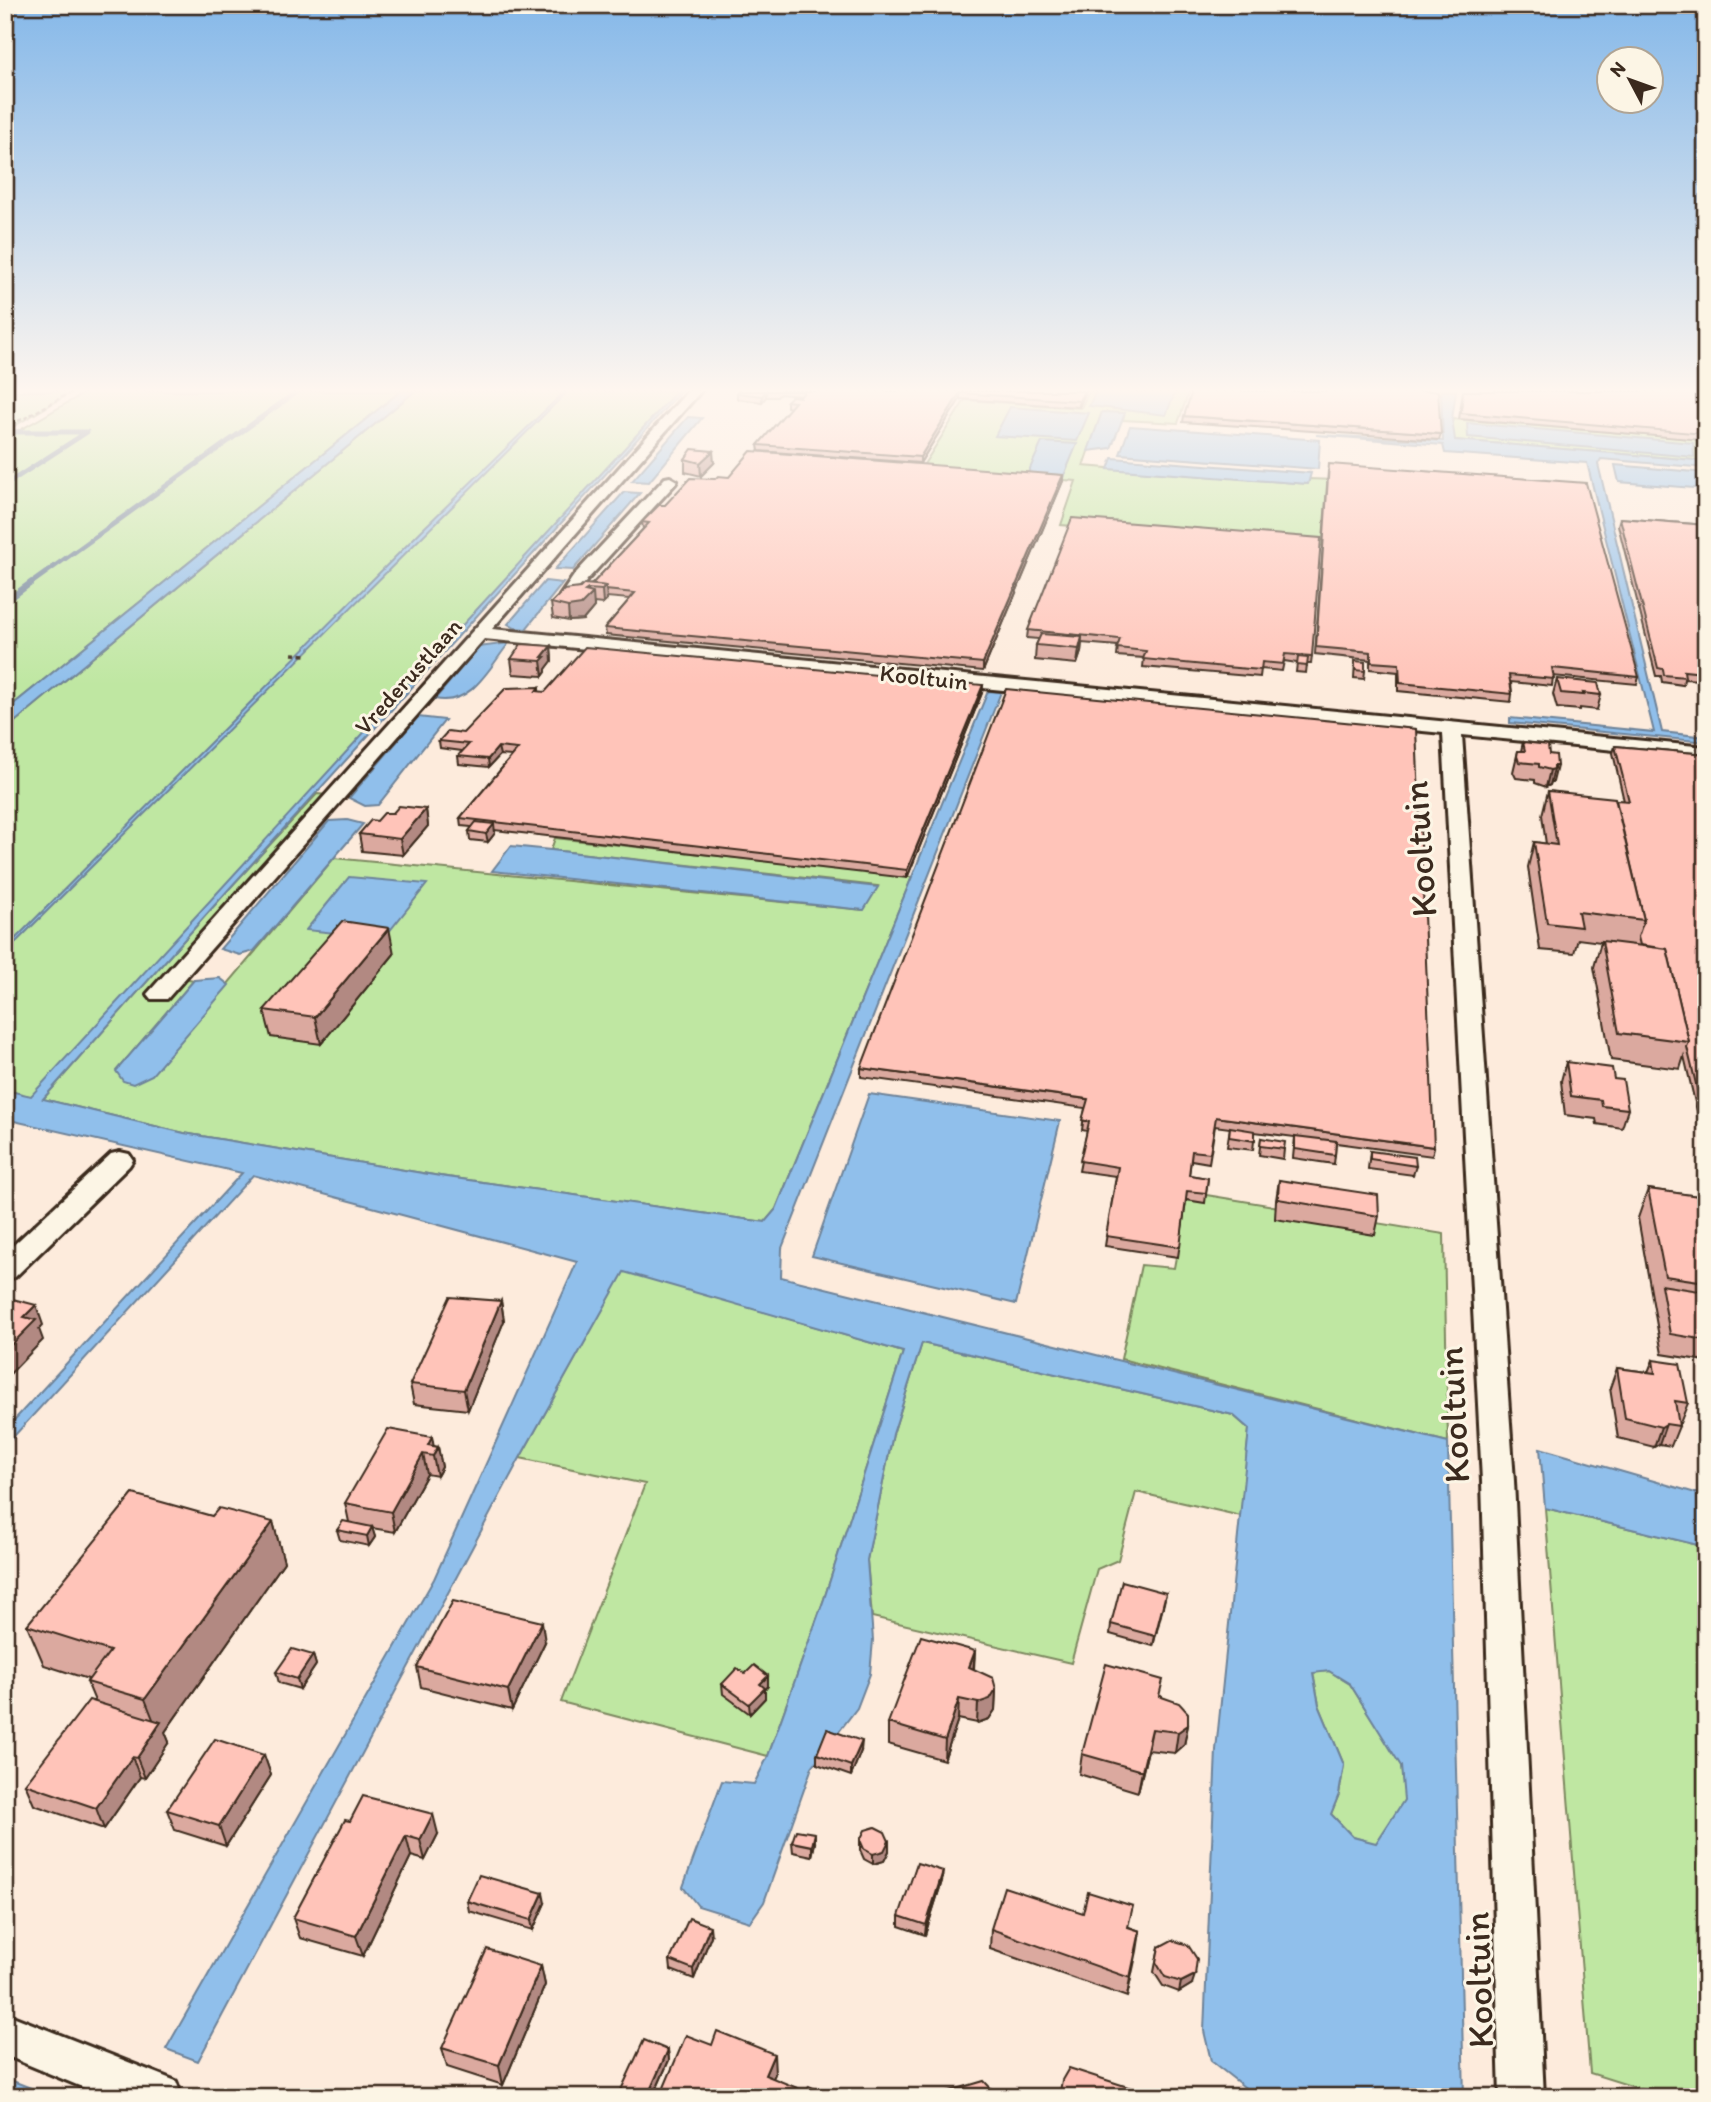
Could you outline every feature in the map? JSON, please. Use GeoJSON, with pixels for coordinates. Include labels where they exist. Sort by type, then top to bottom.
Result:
{"type":"FeatureCollection","features":[{"type":"Feature","properties":{"kind":"street","name":"Vrederustlaan"},"geometry":{"type":"LineString","coordinates":[[159,994],[533,573],[623,489]]}},
{"type":"Feature","properties":{"kind":"street"},"geometry":{"type":"LineString","coordinates":[[568,596],[582,577],[663,489]]}},
{"type":"Feature","properties":{"kind":"street"},"geometry":{"type":"LineString","coordinates":[[533,573],[582,577]]}},
{"type":"Feature","properties":{"kind":"street","name":"Kooltuin"},"geometry":{"type":"LineString","coordinates":[[479,634],[1706,753]]}},
{"type":"Feature","properties":{"kind":"street","name":"Kooltuin"},"geometry":{"type":"LineString","coordinates":[[1452,728],[1498,1481],[1522,2097]]}},
{"type":"Feature","properties":{"kind":"street"},"geometry":{"type":"LineString","coordinates":[[5,1270],[120,1160]]}},
{"type":"Feature","properties":{"kind":"street"},"geometry":{"type":"LineString","coordinates":[[5,2034],[160,2097]]}},
{"type":"Feature","properties":{"kind":"path"},"geometry":{"type":"LineString","coordinates":[[292,654],[307,655]]}},
{"type":"Feature","properties":{"kind":"green space"},"geometry":{"type":"Polygon","coordinates":[[[5,489],[280,489],[5,711],[5,489]]]}},
{"type":"Feature","properties":{"kind":"green space"},"geometry":{"type":"Polygon","coordinates":[[[296,489],[588,489],[33,1097],[5,1090],[5,730],[296,489]]]}},
{"type":"Feature","properties":{"kind":"green space"},"geometry":{"type":"Polygon","coordinates":[[[1073,489],[1334,489],[1325,546],[1061,525],[1073,489]]]}},
{"type":"Feature","properties":{"kind":"green space"},"geometry":{"type":"Polygon","coordinates":[[[317,794],[328,795],[148,996],[160,999],[183,978],[194,980],[117,1070],[152,1074],[334,858],[863,910],[878,886],[551,850],[555,838],[912,877],[776,1209],[765,1222],[440,1176],[184,1133],[43,1099],[317,794]]]}},
{"type":"Feature","properties":{"kind":"green space"},"geometry":{"type":"Polygon","coordinates":[[[1188,1192],[1444,1234],[1448,1442],[1121,1359],[1141,1265],[1174,1268],[1188,1192]]]}},
{"type":"Feature","properties":{"kind":"green space"},"geometry":{"type":"Polygon","coordinates":[[[624,1271],[903,1352],[824,1599],[768,1756],[561,1702],[645,1484],[520,1458],[624,1271]]]}},
{"type":"Feature","properties":{"kind":"green space"},"geometry":{"type":"Polygon","coordinates":[[[922,1343],[1233,1415],[1249,1429],[1241,1516],[1136,1492],[1118,1560],[1097,1569],[1071,1663],[872,1617],[867,1560],[893,1434],[922,1343]]]}},
{"type":"Feature","properties":{"kind":"green space"},"geometry":{"type":"Polygon","coordinates":[[[1545,1508],[1706,1547],[1706,2097],[1666,2097],[1590,2073],[1545,1508]]]}},
{"type":"Feature","properties":{"kind":"green space"},"geometry":{"type":"Polygon","coordinates":[[[1329,1671],[1350,1684],[1401,1765],[1405,1800],[1376,1844],[1353,1837],[1331,1814],[1339,1794],[1344,1765],[1319,1705],[1313,1672],[1329,1671]]]}},
{"type":"Feature","properties":{"kind":"water"},"geometry":{"type":"Polygon","coordinates":[[[280,489],[296,489],[5,730],[5,711],[280,489]]]}},
{"type":"Feature","properties":{"kind":"water"},"geometry":{"type":"Polygon","coordinates":[[[464,489],[470,489],[5,953],[5,949],[464,489]]]}},
{"type":"Feature","properties":{"kind":"water"},"geometry":{"type":"Polygon","coordinates":[[[587,489],[592,489],[229,889],[43,1099],[184,1133],[440,1176],[765,1222],[776,1209],[988,691],[1001,692],[782,1248],[781,1277],[1448,1442],[1464,2097],[1257,2097],[1211,2061],[1204,2031],[1216,1750],[1249,1429],[1233,1415],[922,1343],[893,1434],[867,1560],[873,1640],[870,1674],[857,1708],[812,1767],[764,1902],[750,1922],[698,1906],[683,1887],[722,1781],[754,1784],[768,1756],[824,1599],[903,1352],[624,1272],[520,1458],[198,2061],[166,2049],[434,1579],[577,1262],[253,1175],[5,1446],[5,1430],[242,1173],[5,1119],[5,1090],[31,1096],[587,489]],[[1329,1671],[1313,1673],[1319,1705],[1344,1765],[1339,1794],[1331,1814],[1353,1837],[1376,1843],[1404,1800],[1401,1766],[1350,1684],[1329,1671]]]}},
{"type":"Feature","properties":{"kind":"water"},"geometry":{"type":"Polygon","coordinates":[[[1593,489],[1604,489],[1662,732],[1706,737],[1706,742],[1510,723],[1510,718],[1654,732],[1593,489]]]}},
{"type":"Feature","properties":{"kind":"water"},"geometry":{"type":"Polygon","coordinates":[[[624,492],[640,493],[573,570],[555,569],[624,492]]]}},
{"type":"Feature","properties":{"kind":"water"},"geometry":{"type":"Polygon","coordinates":[[[545,581],[563,583],[526,629],[508,624],[545,581]]]}},
{"type":"Feature","properties":{"kind":"water"},"geometry":{"type":"Polygon","coordinates":[[[509,643],[486,674],[469,691],[448,700],[435,699],[479,647],[509,643]]]}},
{"type":"Feature","properties":{"kind":"water"},"geometry":{"type":"Polygon","coordinates":[[[418,717],[445,720],[378,805],[365,806],[349,798],[418,717]]]}},
{"type":"Feature","properties":{"kind":"water"},"geometry":{"type":"Polygon","coordinates":[[[347,820],[363,824],[254,951],[240,955],[220,949],[329,821],[347,820]]]}},
{"type":"Feature","properties":{"kind":"water"},"geometry":{"type":"Polygon","coordinates":[[[511,846],[878,887],[864,910],[492,871],[511,846]]]}},
{"type":"Feature","properties":{"kind":"water"},"geometry":{"type":"Polygon","coordinates":[[[349,877],[427,884],[384,938],[306,930],[349,877]]]}},
{"type":"Feature","properties":{"kind":"water"},"geometry":{"type":"Polygon","coordinates":[[[220,978],[229,985],[152,1075],[133,1084],[123,1081],[116,1071],[194,980],[220,978]]]}},
{"type":"Feature","properties":{"kind":"water"},"geometry":{"type":"Polygon","coordinates":[[[869,1094],[1060,1121],[1016,1304],[812,1256],[869,1094]]]}},
{"type":"Feature","properties":{"kind":"water"},"geometry":{"type":"Polygon","coordinates":[[[1540,1448],[1706,1496],[1706,1547],[1545,1508],[1540,1448]]]}},
{"type":"Feature","properties":{"kind":"water"},"geometry":{"type":"Polygon","coordinates":[[[5,2078],[54,2097],[5,2097],[5,2078]]]}},
{"type":"Feature","properties":{"kind":"building"},"geometry":{"type":"Polygon","coordinates":[[[680,489],[1057,489],[983,663],[605,628],[635,593],[606,590],[606,586],[592,584],[649,523],[642,522],[659,505],[665,505],[680,489]]]}},
{"type":"Feature","properties":{"kind":"building"},"geometry":{"type":"Polygon","coordinates":[[[1327,489],[1588,489],[1639,677],[1552,668],[1554,679],[1509,675],[1512,694],[1400,683],[1399,664],[1371,662],[1371,652],[1316,647],[1327,489]]]}},
{"type":"Feature","properties":{"kind":"building"},"geometry":{"type":"Polygon","coordinates":[[[1072,518],[1321,538],[1312,656],[1285,654],[1283,664],[1262,662],[1261,670],[1225,667],[1143,659],[1146,651],[1117,648],[1120,639],[1028,630],[1072,518]]]}},
{"type":"Feature","properties":{"kind":"building"},"geometry":{"type":"Polygon","coordinates":[[[1620,518],[1706,525],[1706,680],[1703,673],[1684,671],[1685,677],[1664,675],[1663,669],[1658,668],[1620,518]]]}},
{"type":"Feature","properties":{"kind":"building"},"geometry":{"type":"Polygon","coordinates":[[[584,584],[606,586],[602,590],[585,591],[593,593],[581,605],[568,607],[551,603],[564,590],[580,588],[584,584]]]}},
{"type":"Feature","properties":{"kind":"building"},"geometry":{"type":"Polygon","coordinates":[[[1041,634],[1082,637],[1079,649],[1036,645],[1041,634]]]}},
{"type":"Feature","properties":{"kind":"building"},"geometry":{"type":"Polygon","coordinates":[[[521,644],[551,646],[541,661],[511,659],[521,644]]]}},
{"type":"Feature","properties":{"kind":"building"},"geometry":{"type":"Polygon","coordinates":[[[585,647],[983,685],[907,870],[460,818],[518,749],[498,747],[488,759],[458,756],[469,744],[439,741],[448,731],[463,733],[506,688],[539,687],[536,691],[545,692],[585,647]]]}},
{"type":"Feature","properties":{"kind":"building"},"geometry":{"type":"Polygon","coordinates":[[[1298,657],[1308,658],[1307,666],[1297,665],[1298,657]]]}},
{"type":"Feature","properties":{"kind":"building"},"geometry":{"type":"Polygon","coordinates":[[[1355,661],[1365,662],[1365,671],[1355,670],[1355,661]]]}},
{"type":"Feature","properties":{"kind":"building"},"geometry":{"type":"Polygon","coordinates":[[[1557,679],[1598,683],[1601,695],[1561,693],[1557,679]]]}},
{"type":"Feature","properties":{"kind":"building"},"geometry":{"type":"Polygon","coordinates":[[[1006,689],[1416,729],[1434,1147],[1216,1117],[1210,1153],[1192,1151],[1189,1175],[1208,1178],[1206,1193],[1187,1191],[1180,1247],[1106,1236],[1118,1167],[1080,1161],[1089,1122],[1082,1120],[1088,1099],[861,1068],[1006,689]]]}},
{"type":"Feature","properties":{"kind":"building"},"geometry":{"type":"Polygon","coordinates":[[[1523,742],[1548,745],[1549,754],[1556,755],[1557,766],[1550,770],[1539,767],[1539,764],[1519,762],[1518,751],[1525,751],[1523,742]]]}},
{"type":"Feature","properties":{"kind":"building"},"geometry":{"type":"Polygon","coordinates":[[[1615,746],[1706,754],[1706,1125],[1667,949],[1640,945],[1638,937],[1644,920],[1616,800],[1629,801],[1615,746]]]}},
{"type":"Feature","properties":{"kind":"building"},"geometry":{"type":"Polygon","coordinates":[[[1548,791],[1615,798],[1644,920],[1578,912],[1581,927],[1547,923],[1534,842],[1557,845],[1548,791]]]}},
{"type":"Feature","properties":{"kind":"building"},"geometry":{"type":"Polygon","coordinates":[[[399,806],[426,809],[400,839],[359,834],[371,820],[377,821],[384,813],[393,813],[399,806]]]}},
{"type":"Feature","properties":{"kind":"building"},"geometry":{"type":"Polygon","coordinates":[[[476,822],[494,824],[486,834],[469,831],[476,822]]]}},
{"type":"Feature","properties":{"kind":"building"},"geometry":{"type":"Polygon","coordinates":[[[342,921],[389,928],[315,1017],[264,1010],[342,921]]]}},
{"type":"Feature","properties":{"kind":"building"},"geometry":{"type":"Polygon","coordinates":[[[1602,941],[1667,949],[1689,1042],[1619,1033],[1602,941]]]}},
{"type":"Feature","properties":{"kind":"building"},"geometry":{"type":"Polygon","coordinates":[[[1566,1062],[1612,1068],[1614,1079],[1623,1080],[1628,1109],[1602,1106],[1601,1100],[1571,1096],[1566,1062]]]}},
{"type":"Feature","properties":{"kind":"building"},"geometry":{"type":"Polygon","coordinates":[[[1230,1127],[1255,1131],[1255,1141],[1229,1137],[1230,1127]]]}},
{"type":"Feature","properties":{"kind":"building"},"geometry":{"type":"Polygon","coordinates":[[[1295,1136],[1336,1141],[1335,1155],[1295,1149],[1295,1136]]]}},
{"type":"Feature","properties":{"kind":"building"},"geometry":{"type":"Polygon","coordinates":[[[1261,1138],[1285,1142],[1284,1149],[1260,1146],[1261,1138]]]}},
{"type":"Feature","properties":{"kind":"building"},"geometry":{"type":"Polygon","coordinates":[[[1370,1151],[1415,1157],[1416,1166],[1370,1159],[1370,1151]]]}},
{"type":"Feature","properties":{"kind":"building"},"geometry":{"type":"Polygon","coordinates":[[[1279,1180],[1378,1195],[1379,1216],[1278,1199],[1279,1180]]]}},
{"type":"Feature","properties":{"kind":"building"},"geometry":{"type":"Polygon","coordinates":[[[1648,1189],[1706,1197],[1706,1282],[1665,1276],[1648,1189]]]}},
{"type":"Feature","properties":{"kind":"building"},"geometry":{"type":"Polygon","coordinates":[[[1661,1285],[1706,1292],[1706,1340],[1670,1334],[1661,1285]]]}},
{"type":"Feature","properties":{"kind":"building"},"geometry":{"type":"Polygon","coordinates":[[[5,1297],[36,1305],[24,1317],[36,1320],[5,1351],[5,1297]]]}},
{"type":"Feature","properties":{"kind":"building"},"geometry":{"type":"Polygon","coordinates":[[[450,1297],[501,1301],[464,1390],[410,1384],[450,1297]]]}},
{"type":"Feature","properties":{"kind":"building"},"geometry":{"type":"Polygon","coordinates":[[[1653,1360],[1680,1364],[1688,1403],[1675,1401],[1679,1426],[1666,1424],[1661,1427],[1625,1418],[1617,1368],[1655,1373],[1653,1360]]]}},
{"type":"Feature","properties":{"kind":"building"},"geometry":{"type":"Polygon","coordinates":[[[388,1429],[432,1437],[428,1445],[438,1447],[433,1456],[423,1454],[391,1512],[345,1503],[388,1429]]]}},
{"type":"Feature","properties":{"kind":"building"},"geometry":{"type":"Polygon","coordinates":[[[133,1494],[212,1516],[219,1508],[273,1522],[145,1699],[87,1682],[110,1651],[27,1625],[133,1494]]]}},
{"type":"Feature","properties":{"kind":"building"},"geometry":{"type":"Polygon","coordinates":[[[343,1521],[372,1527],[367,1536],[337,1530],[343,1521]]]}},
{"type":"Feature","properties":{"kind":"building"},"geometry":{"type":"Polygon","coordinates":[[[1122,1581],[1166,1593],[1155,1636],[1111,1624],[1122,1581]]]}},
{"type":"Feature","properties":{"kind":"building"},"geometry":{"type":"Polygon","coordinates":[[[453,1601],[542,1622],[508,1690],[417,1667],[453,1601]]]}},
{"type":"Feature","properties":{"kind":"building"},"geometry":{"type":"Polygon","coordinates":[[[921,1636],[975,1651],[969,1667],[993,1678],[996,1689],[990,1699],[978,1703],[959,1699],[945,1740],[888,1723],[921,1636]]]}},
{"type":"Feature","properties":{"kind":"building"},"geometry":{"type":"Polygon","coordinates":[[[292,1649],[313,1655],[297,1679],[276,1672],[292,1649]]]}},
{"type":"Feature","properties":{"kind":"building"},"geometry":{"type":"Polygon","coordinates":[[[1106,1664],[1163,1680],[1159,1696],[1179,1703],[1188,1713],[1188,1725],[1178,1732],[1152,1729],[1142,1771],[1082,1754],[1106,1664]]]}},
{"type":"Feature","properties":{"kind":"building"},"geometry":{"type":"Polygon","coordinates":[[[754,1665],[768,1676],[760,1684],[765,1688],[749,1704],[722,1684],[737,1668],[745,1674],[754,1665]]]}},
{"type":"Feature","properties":{"kind":"building"},"geometry":{"type":"Polygon","coordinates":[[[89,1700],[161,1722],[137,1758],[132,1757],[96,1808],[25,1784],[89,1700]]]}},
{"type":"Feature","properties":{"kind":"building"},"geometry":{"type":"Polygon","coordinates":[[[827,1729],[862,1741],[851,1766],[817,1754],[827,1729]]]}},
{"type":"Feature","properties":{"kind":"building"},"geometry":{"type":"Polygon","coordinates":[[[215,1739],[264,1755],[219,1826],[167,1810],[215,1739]]]}},
{"type":"Feature","properties":{"kind":"building"},"geometry":{"type":"Polygon","coordinates":[[[363,1796],[433,1814],[420,1840],[406,1836],[356,1936],[293,1918],[345,1820],[350,1821],[363,1796]]]}},
{"type":"Feature","properties":{"kind":"building"},"geometry":{"type":"Polygon","coordinates":[[[875,1827],[885,1832],[889,1841],[884,1851],[873,1854],[864,1849],[860,1840],[865,1830],[875,1827]]]}},
{"type":"Feature","properties":{"kind":"building"},"geometry":{"type":"Polygon","coordinates":[[[796,1830],[815,1833],[812,1846],[792,1842],[796,1830]]]}},
{"type":"Feature","properties":{"kind":"building"},"geometry":{"type":"Polygon","coordinates":[[[917,1863],[943,1871],[926,1925],[899,1916],[917,1863]]]}},
{"type":"Feature","properties":{"kind":"building"},"geometry":{"type":"Polygon","coordinates":[[[479,1875],[543,1893],[531,1920],[467,1901],[479,1875]]]}},
{"type":"Feature","properties":{"kind":"building"},"geometry":{"type":"Polygon","coordinates":[[[1004,1887],[1083,1913],[1088,1892],[1133,1906],[1128,1927],[1140,1931],[1130,1978],[991,1929],[1004,1887]]]}},
{"type":"Feature","properties":{"kind":"building"},"geometry":{"type":"Polygon","coordinates":[[[689,1918],[710,1926],[693,1969],[670,1960],[689,1918]]]}},
{"type":"Feature","properties":{"kind":"building"},"geometry":{"type":"Polygon","coordinates":[[[1172,1940],[1188,1945],[1197,1959],[1195,1975],[1181,1982],[1165,1977],[1156,1962],[1159,1947],[1172,1940]]]}},
{"type":"Feature","properties":{"kind":"building"},"geometry":{"type":"Polygon","coordinates":[[[487,1949],[541,1966],[499,2065],[442,2048],[487,1949]]]}},
{"type":"Feature","properties":{"kind":"building"},"geometry":{"type":"Polygon","coordinates":[[[717,2031],[774,2054],[765,2075],[807,2092],[809,2086],[823,2092],[821,2097],[660,2097],[686,2035],[712,2045],[717,2031]]]}},
{"type":"Feature","properties":{"kind":"building"},"geometry":{"type":"Polygon","coordinates":[[[644,2040],[668,2050],[647,2097],[631,2097],[620,2092],[644,2040]]]}},
{"type":"Feature","properties":{"kind":"building"},"geometry":{"type":"Polygon","coordinates":[[[1069,2068],[1159,2097],[1059,2097],[1062,2080],[1069,2068]]]}},
{"type":"Feature","properties":{"kind":"building"},"geometry":{"type":"Polygon","coordinates":[[[984,2081],[999,2097],[942,2097],[943,2093],[984,2081]]]}},
{"type":"Feature","properties":{"kind":"waterway"},"geometry":{"type":"LineString","coordinates":[[30,584],[162,489]]}},
{"type":"Feature","properties":{"kind":"waterway"},"geometry":{"type":"LineString","coordinates":[[5,602],[32,582]]}}]}
